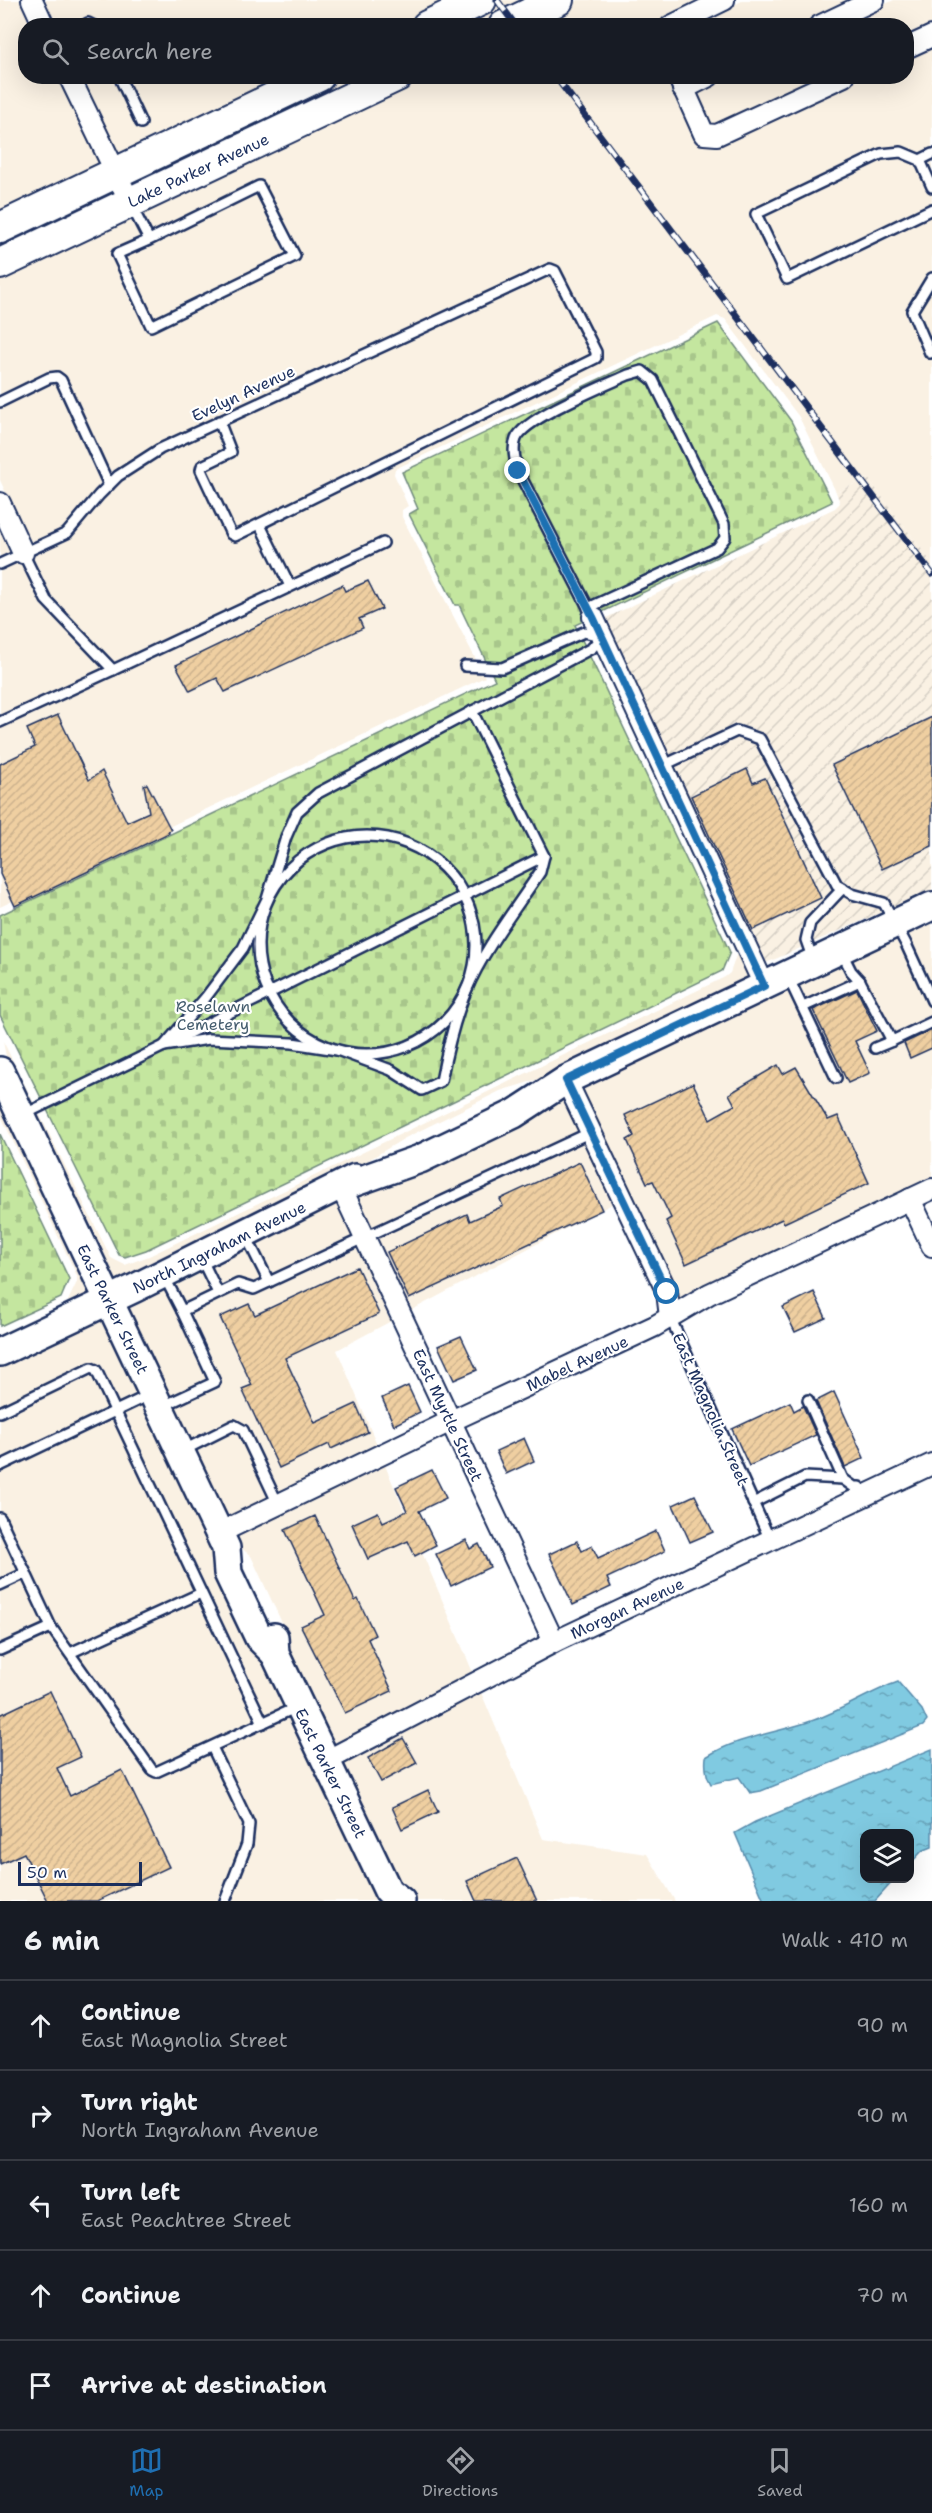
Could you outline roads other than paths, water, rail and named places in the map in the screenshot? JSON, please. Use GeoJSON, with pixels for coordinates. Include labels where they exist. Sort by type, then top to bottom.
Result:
{"type":"FeatureCollection","features":[{"type":"Feature","properties":{"kind":"main road"},"geometry":{"type":"LineString","coordinates":[[444,18],[481,0]]}},
{"type":"Feature","properties":{"kind":"main road"},"geometry":{"type":"LineString","coordinates":[[521,18],[558,0]]}},
{"type":"Feature","properties":{"kind":"main road","name":"Lake Parker Avenue"},"geometry":{"type":"LineString","coordinates":[[0,228],[302,84]]}},
{"type":"Feature","properties":{"kind":"main road","name":"Lake Parker Avenue"},"geometry":{"type":"LineString","coordinates":[[0,264],[380,84]]}},
{"type":"Feature","properties":{"kind":"street"},"geometry":{"type":"LineString","coordinates":[[32,0],[40,18]]}},
{"type":"Feature","properties":{"kind":"street"},"geometry":{"type":"LineString","coordinates":[[687,18],[724,0]]}},
{"type":"Feature","properties":{"kind":"street"},"geometry":{"type":"LineString","coordinates":[[836,18],[874,0]]}},
{"type":"Feature","properties":{"kind":"street"},"geometry":{"type":"LineString","coordinates":[[914,44],[932,36]]}},
{"type":"Feature","properties":{"kind":"street"},"geometry":{"type":"LineString","coordinates":[[73,84],[130,202]]}},
{"type":"Feature","properties":{"kind":"street"},"geometry":{"type":"LineString","coordinates":[[682,84],[704,134],[717,135],[827,84]]}},
{"type":"Feature","properties":{"kind":"street"},"geometry":{"type":"LineString","coordinates":[[0,503],[23,554]]}},
{"type":"Feature","properties":{"kind":"street"},"geometry":{"type":"LineString","coordinates":[[591,612],[662,765],[776,980]]}},
{"type":"Feature","properties":{"kind":"street","name":"North Ingraham Avenue"},"geometry":{"type":"LineString","coordinates":[[0,1352],[341,1187],[409,1145],[504,1098],[566,1080],[932,906]]}},
{"type":"Feature","properties":{"kind":"street","name":"East Parker Street"},"geometry":{"type":"LineString","coordinates":[[0,1071],[222,1541],[228,1573],[259,1638],[275,1654],[392,1898]]}},
{"type":"Feature","properties":{"kind":"street","name":"East Magnolia Street"},"geometry":{"type":"LineString","coordinates":[[566,1080],[667,1292],[670,1317]]}},
{"type":"Feature","properties":{"kind":"street","name":"East Myrtle Street"},"geometry":{"type":"LineString","coordinates":[[341,1187],[554,1642]]}},
{"type":"Feature","properties":{"kind":"street","name":"Mabel Avenue"},"geometry":{"type":"LineString","coordinates":[[222,1541],[278,1504],[670,1317],[709,1294],[932,1189]]}},
{"type":"Feature","properties":{"kind":"street"},"geometry":{"type":"LineString","coordinates":[[910,1199],[932,1246]]}},
{"type":"Feature","properties":{"kind":"street","name":"Morgan Avenue"},"geometry":{"type":"LineString","coordinates":[[326,1761],[554,1642],[932,1464]]}},
{"type":"Feature","properties":{"kind":"lane"},"geometry":{"type":"LineString","coordinates":[[123,84],[141,123]]}},
{"type":"Feature","properties":{"kind":"lane"},"geometry":{"type":"LineString","coordinates":[[932,187],[920,160],[901,152],[881,154],[756,214],[788,279],[932,209]]}},
{"type":"Feature","properties":{"kind":"lane"},"geometry":{"type":"LineString","coordinates":[[920,160],[932,154]]}},
{"type":"Feature","properties":{"kind":"lane"},"geometry":{"type":"LineString","coordinates":[[259,186],[295,256],[151,326],[117,254],[149,240],[259,186]]}},
{"type":"Feature","properties":{"kind":"lane"},"geometry":{"type":"LineString","coordinates":[[130,202],[149,240]]}},
{"type":"Feature","properties":{"kind":"lane","name":"Evelyn Avenue"},"geometry":{"type":"LineString","coordinates":[[0,564],[67,533],[109,485],[135,463],[219,421],[522,281],[550,269],[555,271],[596,352],[596,358],[260,525]]}},
{"type":"Feature","properties":{"kind":"lane"},"geometry":{"type":"LineString","coordinates":[[930,353],[912,311],[932,278]]}},
{"type":"Feature","properties":{"kind":"lane"},"geometry":{"type":"LineString","coordinates":[[642,371],[653,380],[724,524],[725,538],[717,548],[591,612],[518,471],[514,453],[517,437],[529,422],[628,375],[642,371]]}},
{"type":"Feature","properties":{"kind":"lane"},"geometry":{"type":"LineString","coordinates":[[0,402],[49,378],[57,377],[61,380],[109,485]]}},
{"type":"Feature","properties":{"kind":"lane"},"geometry":{"type":"LineString","coordinates":[[219,421],[232,449],[231,452],[202,466],[201,470],[231,534],[236,536],[260,525],[290,586]]}},
{"type":"Feature","properties":{"kind":"lane"},"geometry":{"type":"LineString","coordinates":[[0,722],[383,543]]}},
{"type":"Feature","properties":{"kind":"lane"},"geometry":{"type":"LineString","coordinates":[[23,554],[46,600],[113,670]]}},
{"type":"Feature","properties":{"kind":"lane"},"geometry":{"type":"LineString","coordinates":[[164,1046],[206,997],[243,948],[267,899],[286,870],[314,848],[347,837],[382,836],[415,847],[444,868],[464,896],[474,927],[475,960],[448,1043],[441,1081],[422,1090],[391,1070],[309,1038],[286,1019],[269,994],[259,963],[258,930],[267,899],[286,837],[297,812],[318,793],[592,648],[602,636],[585,632],[502,668],[465,666]]}},
{"type":"Feature","properties":{"kind":"lane"},"geometry":{"type":"LineString","coordinates":[[164,1046],[209,1039],[292,1043],[368,1054],[398,1050],[426,1037],[449,1017],[466,992],[481,962],[540,872],[544,856],[472,711]]}},
{"type":"Feature","properties":{"kind":"lane"},"geometry":{"type":"LineString","coordinates":[[662,765],[737,731],[760,739],[815,848],[837,885],[884,903],[932,1000]]}},
{"type":"Feature","properties":{"kind":"lane"},"geometry":{"type":"LineString","coordinates":[[21,1116],[544,856]]}},
{"type":"Feature","properties":{"kind":"lane"},"geometry":{"type":"LineString","coordinates":[[814,962],[806,940],[810,923],[843,888]]}},
{"type":"Feature","properties":{"kind":"lane"},"geometry":{"type":"LineString","coordinates":[[840,950],[850,971],[860,981],[892,1041]]}},
{"type":"Feature","properties":{"kind":"lane"},"geometry":{"type":"LineString","coordinates":[[776,980],[803,1007],[836,1078]]}},
{"type":"Feature","properties":{"kind":"lane"},"geometry":{"type":"LineString","coordinates":[[803,1007],[860,981]]}},
{"type":"Feature","properties":{"kind":"lane"},"geometry":{"type":"LineString","coordinates":[[875,1048],[932,1022]]}},
{"type":"Feature","properties":{"kind":"lane"},"geometry":{"type":"LineString","coordinates":[[182,1311],[238,1284],[254,1289],[591,1132]]}},
{"type":"Feature","properties":{"kind":"lane"},"geometry":{"type":"LineString","coordinates":[[245,1234],[269,1282]]}},
{"type":"Feature","properties":{"kind":"lane"},"geometry":{"type":"LineString","coordinates":[[200,1256],[218,1293]]}},
{"type":"Feature","properties":{"kind":"lane"},"geometry":{"type":"LineString","coordinates":[[0,1466],[115,1411],[215,1382],[164,1274]]}},
{"type":"Feature","properties":{"kind":"lane","name":"East Magnolia Street"},"geometry":{"type":"LineString","coordinates":[[670,1317],[770,1540]]}},
{"type":"Feature","properties":{"kind":"lane"},"geometry":{"type":"LineString","coordinates":[[0,1412],[91,1368],[96,1370],[262,1723]]}},
{"type":"Feature","properties":{"kind":"lane"},"geometry":{"type":"LineString","coordinates":[[808,1400],[843,1479],[854,1487],[859,1487],[863,1497]]}},
{"type":"Feature","properties":{"kind":"lane"},"geometry":{"type":"LineString","coordinates":[[181,1451],[234,1425],[243,1430],[278,1504]]}},
{"type":"Feature","properties":{"kind":"lane"},"geometry":{"type":"LineString","coordinates":[[753,1503],[805,1478],[843,1479]]}},
{"type":"Feature","properties":{"kind":"lane"},"geometry":{"type":"LineString","coordinates":[[0,1518],[51,1627],[152,1770],[156,1772],[299,1706]]}},
{"type":"Feature","properties":{"kind":"lane"},"geometry":{"type":"LineString","coordinates":[[0,1585],[26,1573]]}},
{"type":"Feature","properties":{"kind":"lane"},"geometry":{"type":"LineString","coordinates":[[70,1653],[201,1593]]}},
{"type":"Feature","properties":{"kind":"lane"},"geometry":{"type":"LineString","coordinates":[[0,1650],[51,1627]]}},
{"type":"Feature","properties":{"kind":"lane"},"geometry":{"type":"LineString","coordinates":[[212,1747],[249,1824],[247,1844],[225,1901]]}},
{"type":"Feature","properties":{"kind":"water"},"geometry":{"type":"Polygon","coordinates":[[[898,1682],[922,1710],[927,1721],[923,1726],[761,1791],[750,1793],[739,1777],[711,1784],[709,1781],[706,1757],[719,1750],[745,1739],[814,1720],[898,1682]]]}},
{"type":"Feature","properties":{"kind":"water"},"geometry":{"type":"Polygon","coordinates":[[[932,1749],[932,1847],[922,1851],[914,1860],[914,1829],[860,1829],[860,1883],[891,1883],[875,1901],[764,1901],[735,1833],[755,1822],[932,1749]]]}},
{"type":"Feature","properties":{"kind":"railway"},"geometry":{"type":"LineString","coordinates":[[497,0],[510,18]]}},
{"type":"Feature","properties":{"kind":"railway"},"geometry":{"type":"LineString","coordinates":[[561,84],[932,574]]}},
{"type":"Feature","properties":{"kind":"park label","name":"Roselawn Cemetery"},"geometry":{"type":"Point","coordinates":[213,1015]}}]}
